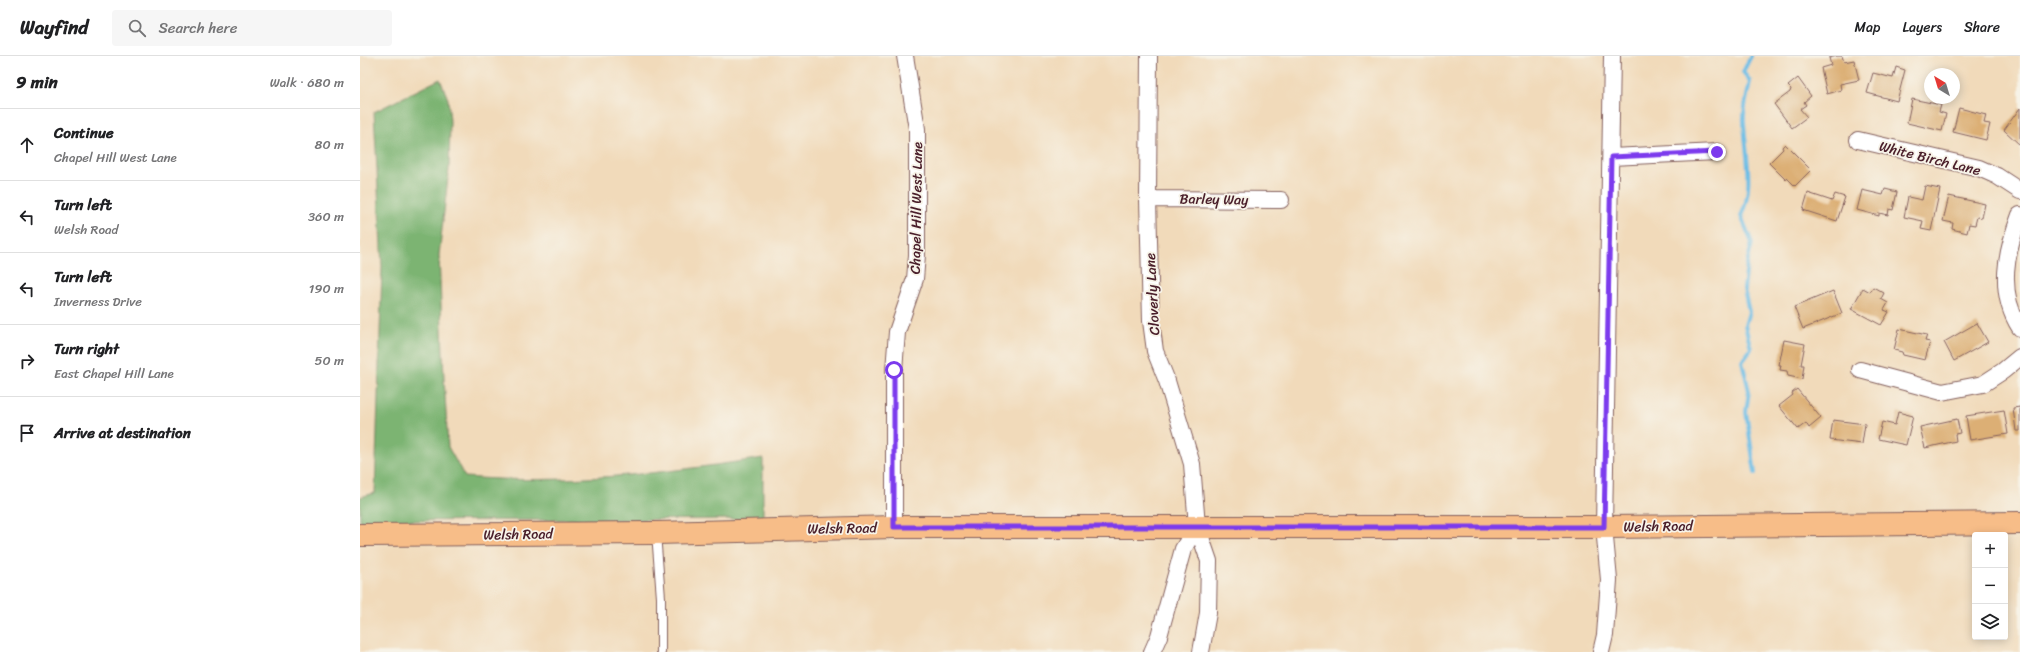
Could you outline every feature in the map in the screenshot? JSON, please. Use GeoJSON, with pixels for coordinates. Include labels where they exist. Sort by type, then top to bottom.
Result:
{"type":"FeatureCollection","features":[{"type":"Feature","properties":{"kind":"main road","name":"Welsh Road"},"geometry":{"type":"LineString","coordinates":[[360,535],[656,532],[894,527],[1604,527],[2020,522]]}},
{"type":"Feature","properties":{"kind":"street","name":"Chapel Hill West Lane"},"geometry":{"type":"LineString","coordinates":[[894,527],[894,370],[897,332],[915,279],[917,255],[918,129],[905,56]]}},
{"type":"Feature","properties":{"kind":"street","name":"Cloverly Lane"},"geometry":{"type":"LineString","coordinates":[[1149,56],[1148,198],[1151,321],[1155,351],[1167,381],[1192,464],[1197,526],[1209,561],[1208,613],[1201,652]]}},
{"type":"Feature","properties":{"kind":"street"},"geometry":{"type":"LineString","coordinates":[[1601,652],[1605,635],[1609,580],[1604,527],[1612,56]]}},
{"type":"Feature","properties":{"kind":"street","name":"White Birch Lane"},"geometry":{"type":"LineString","coordinates":[[1858,140],[1979,168],[1997,176],[2020,191]]}},
{"type":"Feature","properties":{"kind":"street"},"geometry":{"type":"LineString","coordinates":[[1611,157],[1717,152]]}},
{"type":"Feature","properties":{"kind":"street","name":"Barley Way"},"geometry":{"type":"LineString","coordinates":[[1148,198],[1281,200]]}},
{"type":"Feature","properties":{"kind":"street"},"geometry":{"type":"LineString","coordinates":[[2020,215],[2010,241],[2006,272],[2008,300],[2020,328]]}},
{"type":"Feature","properties":{"kind":"street"},"geometry":{"type":"LineString","coordinates":[[1860,370],[1942,392],[1983,384],[2003,371],[2020,357]]}},
{"type":"Feature","properties":{"kind":"street"},"geometry":{"type":"LineString","coordinates":[[1152,652],[1159,636],[1183,549],[1197,526]]}},
{"type":"Feature","properties":{"kind":"lane"},"geometry":{"type":"LineString","coordinates":[[656,532],[661,598],[661,652]]}},
{"type":"Feature","properties":{"kind":"green space"},"geometry":{"type":"Polygon","coordinates":[[[440,79],[448,99],[450,121],[449,169],[439,255],[448,447],[465,477],[540,480],[615,476],[652,473],[763,458],[763,519],[360,521],[360,497],[375,493],[382,267],[374,112],[440,79]]]}},
{"type":"Feature","properties":{"kind":"building"},"geometry":{"type":"Polygon","coordinates":[[[1842,56],[1844,62],[1854,60],[1859,80],[1840,84],[1841,90],[1827,94],[1821,68],[1831,65],[1829,58],[1842,56]]]}},
{"type":"Feature","properties":{"kind":"building"},"geometry":{"type":"Polygon","coordinates":[[[1896,67],[1905,70],[1897,101],[1867,93],[1873,73],[1893,78],[1896,67]]]}},
{"type":"Feature","properties":{"kind":"building"},"geometry":{"type":"Polygon","coordinates":[[[1798,78],[1811,96],[1804,102],[1806,105],[1800,109],[1807,117],[1792,128],[1774,104],[1790,92],[1791,89],[1788,86],[1798,78]]]}},
{"type":"Feature","properties":{"kind":"building"},"geometry":{"type":"Polygon","coordinates":[[[1912,99],[1924,101],[1924,104],[1941,105],[1939,112],[1946,114],[1942,131],[1907,123],[1912,99]]]}},
{"type":"Feature","properties":{"kind":"building"},"geometry":{"type":"Polygon","coordinates":[[[1959,108],[1986,115],[1984,123],[1990,124],[1986,140],[1953,132],[1959,108]]]}},
{"type":"Feature","properties":{"kind":"building"},"geometry":{"type":"Polygon","coordinates":[[[2020,108],[2020,145],[2004,130],[2020,108]]]}},
{"type":"Feature","properties":{"kind":"building"},"geometry":{"type":"Polygon","coordinates":[[[1785,144],[1811,170],[1795,186],[1787,178],[1786,180],[1769,163],[1783,149],[1782,147],[1785,144]]]}},
{"type":"Feature","properties":{"kind":"building"},"geometry":{"type":"Polygon","coordinates":[[[1925,186],[1940,189],[1931,231],[1921,229],[1923,221],[1904,217],[1908,197],[1922,200],[1925,186]]]}},
{"type":"Feature","properties":{"kind":"building"},"geometry":{"type":"Polygon","coordinates":[[[1885,189],[1897,192],[1893,210],[1889,209],[1888,215],[1879,213],[1879,216],[1857,210],[1862,190],[1883,195],[1885,189]]]}},
{"type":"Feature","properties":{"kind":"building"},"geometry":{"type":"Polygon","coordinates":[[[1808,193],[1832,201],[1835,194],[1845,197],[1837,221],[1803,210],[1808,193]]]}},
{"type":"Feature","properties":{"kind":"building"},"geometry":{"type":"Polygon","coordinates":[[[1949,196],[1985,204],[1982,218],[1977,217],[1975,225],[1969,224],[1967,233],[1952,229],[1953,223],[1943,221],[1949,196]]]}},
{"type":"Feature","properties":{"kind":"building"},"geometry":{"type":"Polygon","coordinates":[[[1873,287],[1884,293],[1881,299],[1888,303],[1884,310],[1889,312],[1881,325],[1851,309],[1863,288],[1870,292],[1873,287]]]}},
{"type":"Feature","properties":{"kind":"building"},"geometry":{"type":"Polygon","coordinates":[[[1833,291],[1842,313],[1803,329],[1794,307],[1833,291]]]}},
{"type":"Feature","properties":{"kind":"building"},"geometry":{"type":"Polygon","coordinates":[[[1977,323],[1988,342],[1954,361],[1944,342],[1977,323]]]}},
{"type":"Feature","properties":{"kind":"building"},"geometry":{"type":"Polygon","coordinates":[[[1899,329],[1927,335],[1925,341],[1930,342],[1925,360],[1903,355],[1902,352],[1894,350],[1899,329]]]}},
{"type":"Feature","properties":{"kind":"building"},"geometry":{"type":"Polygon","coordinates":[[[1784,340],[1805,344],[1801,365],[1804,365],[1802,379],[1788,376],[1787,371],[1780,370],[1781,365],[1779,365],[1784,340]]]}},
{"type":"Feature","properties":{"kind":"building"},"geometry":{"type":"Polygon","coordinates":[[[1797,389],[1821,418],[1809,428],[1806,423],[1798,429],[1779,406],[1793,395],[1792,393],[1797,389]]]}},
{"type":"Feature","properties":{"kind":"building"},"geometry":{"type":"Polygon","coordinates":[[[2020,407],[2020,431],[2016,431],[2013,408],[2020,407]]]}},
{"type":"Feature","properties":{"kind":"building"},"geometry":{"type":"Polygon","coordinates":[[[2004,410],[2008,434],[1970,440],[1966,416],[2004,410]]]}},
{"type":"Feature","properties":{"kind":"building"},"geometry":{"type":"Polygon","coordinates":[[[1898,412],[1913,416],[1906,445],[1878,439],[1882,422],[1895,425],[1898,412]]]}},
{"type":"Feature","properties":{"kind":"building"},"geometry":{"type":"Polygon","coordinates":[[[1957,419],[1960,433],[1955,434],[1956,441],[1925,448],[1920,427],[1957,419]]]}},
{"type":"Feature","properties":{"kind":"building"},"geometry":{"type":"Polygon","coordinates":[[[1833,420],[1865,424],[1862,444],[1830,440],[1833,420]]]}},
{"type":"Feature","properties":{"kind":"waterway"},"geometry":{"type":"LineString","coordinates":[[1751,56],[1743,72],[1750,81],[1744,116],[1748,169],[1748,193],[1741,216],[1752,243],[1747,264],[1744,289],[1749,312],[1745,325],[1751,349],[1742,361],[1749,391],[1746,412],[1755,473]]}},
{"type":"Feature","properties":{"kind":"route"},"geometry":{"type":"LineString","coordinates":[[894,370],[894,527],[1604,527],[1611,157],[1717,152]]}}]}
